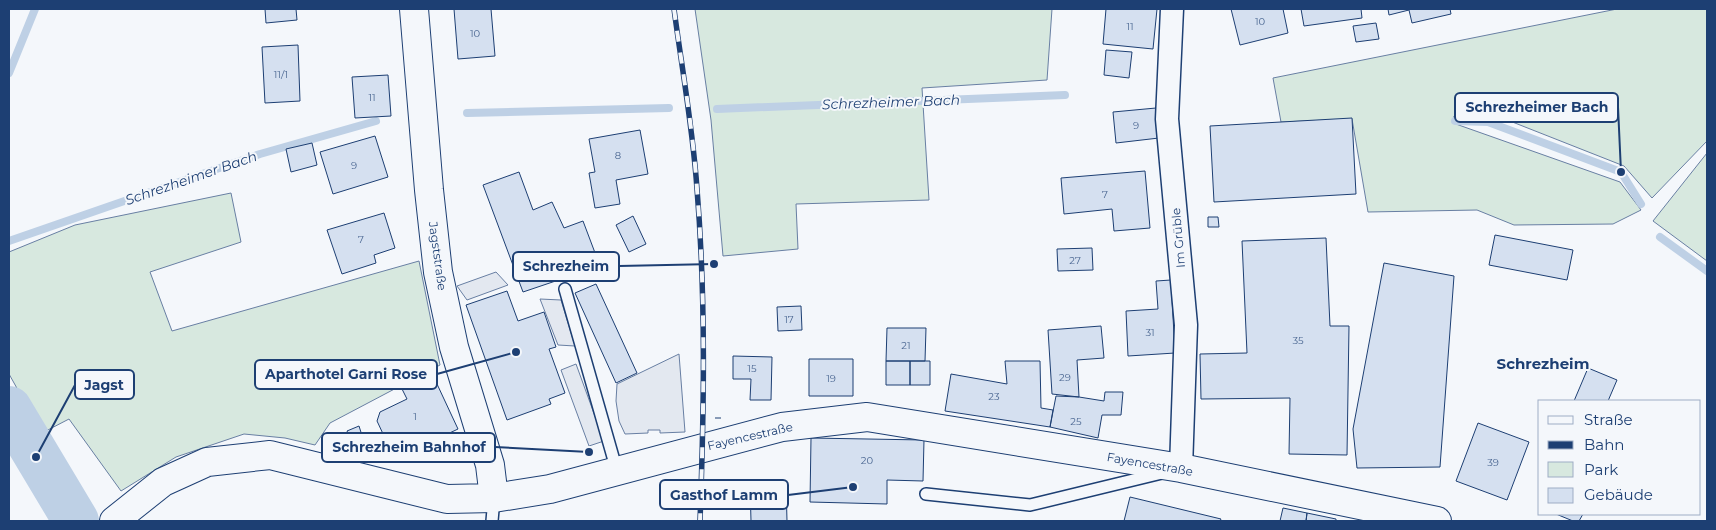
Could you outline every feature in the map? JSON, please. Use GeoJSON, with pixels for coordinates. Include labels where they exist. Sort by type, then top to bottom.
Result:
{"type":"FeatureCollection","features":[{"type":"Feature","properties":{"kind":"street","name":"Jagststraße"},"geometry":{"type":"LineString","coordinates":[[414,9],[429,190],[438,272],[454,347],[490,465],[493,510]]}},
{"type":"Feature","properties":{"kind":"street","name":"Im Grüble"},"geometry":{"type":"LineString","coordinates":[[1172,9],[1166,119],[1186,325],[1181,468]]}},
{"type":"Feature","properties":{"kind":"street","name":"Fayencestraße"},"geometry":{"type":"LineString","coordinates":[[117,518],[163,482],[207,462],[270,455],[493,510],[550,489],[782,427],[867,417],[954,429],[1181,468],[1437,521]]}},
{"type":"Feature","properties":{"kind":"lane"},"geometry":{"type":"LineString","coordinates":[[565,290],[617,470]]}},
{"type":"Feature","properties":{"kind":"lane"},"geometry":{"type":"LineString","coordinates":[[926,494],[1030,505],[1181,468]]}},
{"type":"Feature","properties":{"kind":"green space"},"geometry":{"type":"Polygon","coordinates":[[[695,9],[1052,9],[1047,80],[922,88],[929,200],[796,204],[798,249],[723,256],[711,120],[695,9]]]}},
{"type":"Feature","properties":{"kind":"green space"},"geometry":{"type":"Polygon","coordinates":[[[1617,9],[1707,9],[1707,141],[1652,198],[1624,166],[1487,112],[1454,116],[1453,123],[1620,182],[1641,210],[1613,224],[1514,225],[1477,210],[1368,212],[1352,119],[1281,122],[1273,78],[1617,9]]]}},
{"type":"Feature","properties":{"kind":"green space"},"geometry":{"type":"Polygon","coordinates":[[[1707,153],[1707,261],[1653,221],[1707,153]]]}},
{"type":"Feature","properties":{"kind":"green space"},"geometry":{"type":"Polygon","coordinates":[[[231,193],[241,242],[150,272],[172,331],[419,261],[440,365],[330,423],[315,445],[285,438],[244,434],[176,457],[121,491],[69,419],[42,433],[9,374],[9,252],[75,225],[231,193]]]}},
{"type":"Feature","properties":{"kind":"shaded area"},"geometry":{"type":"Polygon","coordinates":[[[496,272],[508,285],[467,300],[457,286],[496,272]]]}},
{"type":"Feature","properties":{"kind":"shaded area"},"geometry":{"type":"Polygon","coordinates":[[[540,299],[561,300],[575,346],[558,345],[540,299]]]}},
{"type":"Feature","properties":{"kind":"shaded area"},"geometry":{"type":"Polygon","coordinates":[[[679,354],[685,432],[660,433],[660,430],[648,430],[648,433],[625,434],[619,421],[616,401],[617,384],[679,354]]]}},
{"type":"Feature","properties":{"kind":"shaded area"},"geometry":{"type":"Polygon","coordinates":[[[576,364],[604,441],[589,446],[561,370],[576,364]]]}},
{"type":"Feature","properties":{"kind":"building"},"geometry":{"type":"Polygon","coordinates":[[[265,9],[296,9],[297,20],[266,23],[265,9]]]}},
{"type":"Feature","properties":{"kind":"building"},"geometry":{"type":"Polygon","coordinates":[[[454,9],[491,9],[495,56],[458,59],[454,9]]]}},
{"type":"Feature","properties":{"kind":"building"},"geometry":{"type":"Polygon","coordinates":[[[1106,9],[1157,9],[1153,49],[1103,44],[1106,9]]]}},
{"type":"Feature","properties":{"kind":"building"},"geometry":{"type":"Polygon","coordinates":[[[1231,9],[1283,9],[1288,33],[1240,45],[1231,9]]]}},
{"type":"Feature","properties":{"kind":"building"},"geometry":{"type":"Polygon","coordinates":[[[1301,9],[1361,9],[1362,18],[1304,26],[1301,9]]]}},
{"type":"Feature","properties":{"kind":"building"},"geometry":{"type":"Polygon","coordinates":[[[1388,9],[1450,9],[1451,14],[1412,23],[1409,10],[1389,15],[1388,9]]]}},
{"type":"Feature","properties":{"kind":"building"},"geometry":{"type":"Polygon","coordinates":[[[1376,23],[1379,39],[1356,42],[1353,26],[1376,23]]]}},
{"type":"Feature","properties":{"kind":"building"},"geometry":{"type":"Polygon","coordinates":[[[298,45],[300,101],[265,103],[262,47],[298,45]]]}},
{"type":"Feature","properties":{"kind":"building"},"geometry":{"type":"Polygon","coordinates":[[[1106,50],[1132,52],[1129,78],[1104,75],[1106,50]]]}},
{"type":"Feature","properties":{"kind":"building"},"geometry":{"type":"Polygon","coordinates":[[[388,75],[391,116],[355,118],[352,77],[388,75]]]}},
{"type":"Feature","properties":{"kind":"building"},"geometry":{"type":"Polygon","coordinates":[[[1156,108],[1159,138],[1116,143],[1113,112],[1156,108]]]}},
{"type":"Feature","properties":{"kind":"building"},"geometry":{"type":"Polygon","coordinates":[[[1352,118],[1356,194],[1214,202],[1210,126],[1352,118]]]}},
{"type":"Feature","properties":{"kind":"building"},"geometry":{"type":"Polygon","coordinates":[[[640,130],[648,174],[616,180],[620,204],[595,208],[589,173],[595,172],[589,139],[640,130]]]}},
{"type":"Feature","properties":{"kind":"building"},"geometry":{"type":"Polygon","coordinates":[[[375,136],[388,177],[333,194],[320,152],[375,136]]]}},
{"type":"Feature","properties":{"kind":"building"},"geometry":{"type":"Polygon","coordinates":[[[312,143],[317,165],[291,172],[286,149],[312,143]]]}},
{"type":"Feature","properties":{"kind":"building"},"geometry":{"type":"Polygon","coordinates":[[[1145,171],[1150,228],[1114,231],[1112,209],[1064,214],[1061,178],[1145,171]]]}},
{"type":"Feature","properties":{"kind":"building"},"geometry":{"type":"Polygon","coordinates":[[[519,172],[533,210],[552,202],[564,228],[583,221],[600,266],[523,292],[483,185],[519,172]]]}},
{"type":"Feature","properties":{"kind":"building"},"geometry":{"type":"Polygon","coordinates":[[[384,213],[395,248],[374,255],[376,263],[342,274],[327,230],[384,213]]]}},
{"type":"Feature","properties":{"kind":"building"},"geometry":{"type":"Polygon","coordinates":[[[633,216],[646,244],[629,252],[616,225],[633,216]]]}},
{"type":"Feature","properties":{"kind":"building"},"geometry":{"type":"Polygon","coordinates":[[[1208,217],[1218,217],[1219,227],[1208,227],[1208,217]]]}},
{"type":"Feature","properties":{"kind":"building"},"geometry":{"type":"Polygon","coordinates":[[[1495,235],[1573,250],[1567,280],[1489,265],[1495,235]]]}},
{"type":"Feature","properties":{"kind":"building"},"geometry":{"type":"Polygon","coordinates":[[[1326,238],[1330,326],[1349,326],[1347,455],[1289,454],[1290,398],[1201,399],[1200,354],[1247,353],[1242,241],[1326,238]]]}},
{"type":"Feature","properties":{"kind":"building"},"geometry":{"type":"Polygon","coordinates":[[[1092,248],[1093,270],[1058,271],[1057,249],[1092,248]]]}},
{"type":"Feature","properties":{"kind":"building"},"geometry":{"type":"Polygon","coordinates":[[[1384,263],[1454,276],[1440,467],[1357,468],[1353,429],[1384,263]]]}},
{"type":"Feature","properties":{"kind":"building"},"geometry":{"type":"Polygon","coordinates":[[[1171,280],[1175,353],[1128,356],[1126,311],[1158,309],[1156,281],[1171,280]]]}},
{"type":"Feature","properties":{"kind":"building"},"geometry":{"type":"Polygon","coordinates":[[[596,284],[637,373],[616,383],[575,293],[596,284]]]}},
{"type":"Feature","properties":{"kind":"building"},"geometry":{"type":"Polygon","coordinates":[[[507,291],[518,321],[544,312],[556,347],[549,349],[565,393],[549,399],[551,404],[507,420],[466,305],[507,291]]]}},
{"type":"Feature","properties":{"kind":"building"},"geometry":{"type":"Polygon","coordinates":[[[801,306],[802,330],[778,331],[777,307],[801,306]]]}},
{"type":"Feature","properties":{"kind":"building"},"geometry":{"type":"Polygon","coordinates":[[[1101,326],[1104,358],[1077,360],[1079,397],[1052,394],[1048,330],[1101,326]]]}},
{"type":"Feature","properties":{"kind":"building"},"geometry":{"type":"Polygon","coordinates":[[[887,328],[926,328],[925,361],[886,361],[887,328]]]}},
{"type":"Feature","properties":{"kind":"building"},"geometry":{"type":"Polygon","coordinates":[[[733,356],[772,357],[771,400],[750,400],[751,379],[733,379],[733,356]]]}},
{"type":"Feature","properties":{"kind":"building"},"geometry":{"type":"Polygon","coordinates":[[[809,359],[853,359],[853,396],[809,396],[809,359]]]}},
{"type":"Feature","properties":{"kind":"building"},"geometry":{"type":"Polygon","coordinates":[[[886,361],[910,361],[910,385],[886,385],[886,361]]]}},
{"type":"Feature","properties":{"kind":"building"},"geometry":{"type":"Polygon","coordinates":[[[910,361],[930,361],[930,385],[910,385],[910,361]]]}},
{"type":"Feature","properties":{"kind":"building"},"geometry":{"type":"Polygon","coordinates":[[[1005,361],[1040,361],[1041,408],[1053,410],[1050,427],[945,411],[951,374],[1007,384],[1005,361]]]}},
{"type":"Feature","properties":{"kind":"building"},"geometry":{"type":"Polygon","coordinates":[[[1588,368],[1617,380],[1608,400],[1574,400],[1588,368]]]}},
{"type":"Feature","properties":{"kind":"building"},"geometry":{"type":"Polygon","coordinates":[[[422,377],[427,388],[437,384],[458,429],[439,438],[442,445],[429,451],[427,445],[401,457],[392,453],[377,421],[380,412],[407,399],[401,387],[422,377]]]}},
{"type":"Feature","properties":{"kind":"building"},"geometry":{"type":"Polygon","coordinates":[[[1105,392],[1123,392],[1121,415],[1102,415],[1098,438],[1050,427],[1056,396],[1104,401],[1105,392]]]}},
{"type":"Feature","properties":{"kind":"building"},"geometry":{"type":"Polygon","coordinates":[[[1478,423],[1529,442],[1507,500],[1456,481],[1478,423]]]}},
{"type":"Feature","properties":{"kind":"building"},"geometry":{"type":"Polygon","coordinates":[[[359,426],[365,445],[354,449],[347,431],[359,426]]]}},
{"type":"Feature","properties":{"kind":"building"},"geometry":{"type":"Polygon","coordinates":[[[811,438],[924,440],[923,481],[887,480],[887,504],[810,502],[811,438]]]}},
{"type":"Feature","properties":{"kind":"building"},"geometry":{"type":"Polygon","coordinates":[[[786,483],[787,521],[751,521],[750,484],[786,483]]]}},
{"type":"Feature","properties":{"kind":"building"},"geometry":{"type":"Polygon","coordinates":[[[1130,497],[1221,519],[1220,521],[1124,521],[1130,497]]]}},
{"type":"Feature","properties":{"kind":"building"},"geometry":{"type":"Polygon","coordinates":[[[1283,508],[1307,513],[1306,521],[1280,521],[1283,508]]]}},
{"type":"Feature","properties":{"kind":"building"},"geometry":{"type":"Polygon","coordinates":[[[1307,513],[1336,519],[1336,521],[1306,521],[1307,513]]]}},
{"type":"Feature","properties":{"kind":"building"},"geometry":{"type":"Polygon","coordinates":[[[1558,515],[1582,515],[1579,521],[1573,521],[1558,515]]]}},
{"type":"Feature","properties":{"kind":"waterway"},"geometry":{"type":"LineString","coordinates":[[9,73],[35,9]]}},
{"type":"Feature","properties":{"kind":"waterway","name":"Schrezheimer Bach"},"geometry":{"type":"LineString","coordinates":[[717,109],[1065,95]]}},
{"type":"Feature","properties":{"kind":"waterway","name":"Schrezheimer Bach"},"geometry":{"type":"LineString","coordinates":[[467,113],[669,108]]}},
{"type":"Feature","properties":{"kind":"waterway","name":"Schrezheimer Bach"},"geometry":{"type":"LineString","coordinates":[[9,241],[260,154],[376,121]]}},
{"type":"Feature","properties":{"kind":"waterway","name":"Schrezheimer Bach"},"geometry":{"type":"LineString","coordinates":[[1455,121],[1488,122],[1621,172],[1641,204]]}},
{"type":"Feature","properties":{"kind":"waterway","name":"Schrezheimer Bach"},"geometry":{"type":"LineString","coordinates":[[1660,237],[1707,271]]}},
{"type":"Feature","properties":{"kind":"waterway"},"geometry":{"type":"LineString","coordinates":[[9,409],[76,521]]}},
{"type":"Feature","properties":{"kind":"railway"},"geometry":{"type":"LineString","coordinates":[[674,9],[693,144],[700,231],[703,355],[700,521]]}},
{"type":"Feature","properties":{"kind":"fence"},"geometry":{"type":"LineString","coordinates":[[715,418],[723,418]]}},
{"type":"Feature","properties":{"kind":"place","name":"Schrezheimer Bach"},"geometry":{"type":"Point","coordinates":[1621,172]}},
{"type":"Feature","properties":{"kind":"place","name":"Schrezheim"},"geometry":{"type":"Point","coordinates":[714,264]}},
{"type":"Feature","properties":{"kind":"place","name":"Aparthotel Garni Rose"},"geometry":{"type":"Point","coordinates":[516,352]}},
{"type":"Feature","properties":{"kind":"place","name":"Schrezheim Bahnhof"},"geometry":{"type":"Point","coordinates":[589,452]}},
{"type":"Feature","properties":{"kind":"place","name":"Jagst"},"geometry":{"type":"Point","coordinates":[36,457]}},
{"type":"Feature","properties":{"kind":"place","name":"Gasthof Lamm"},"geometry":{"type":"Point","coordinates":[853,487]}},
{"type":"Feature","properties":{"kind":"district","name":"Schrezheim"},"geometry":{"type":"Point","coordinates":[1543,363]}}]}
